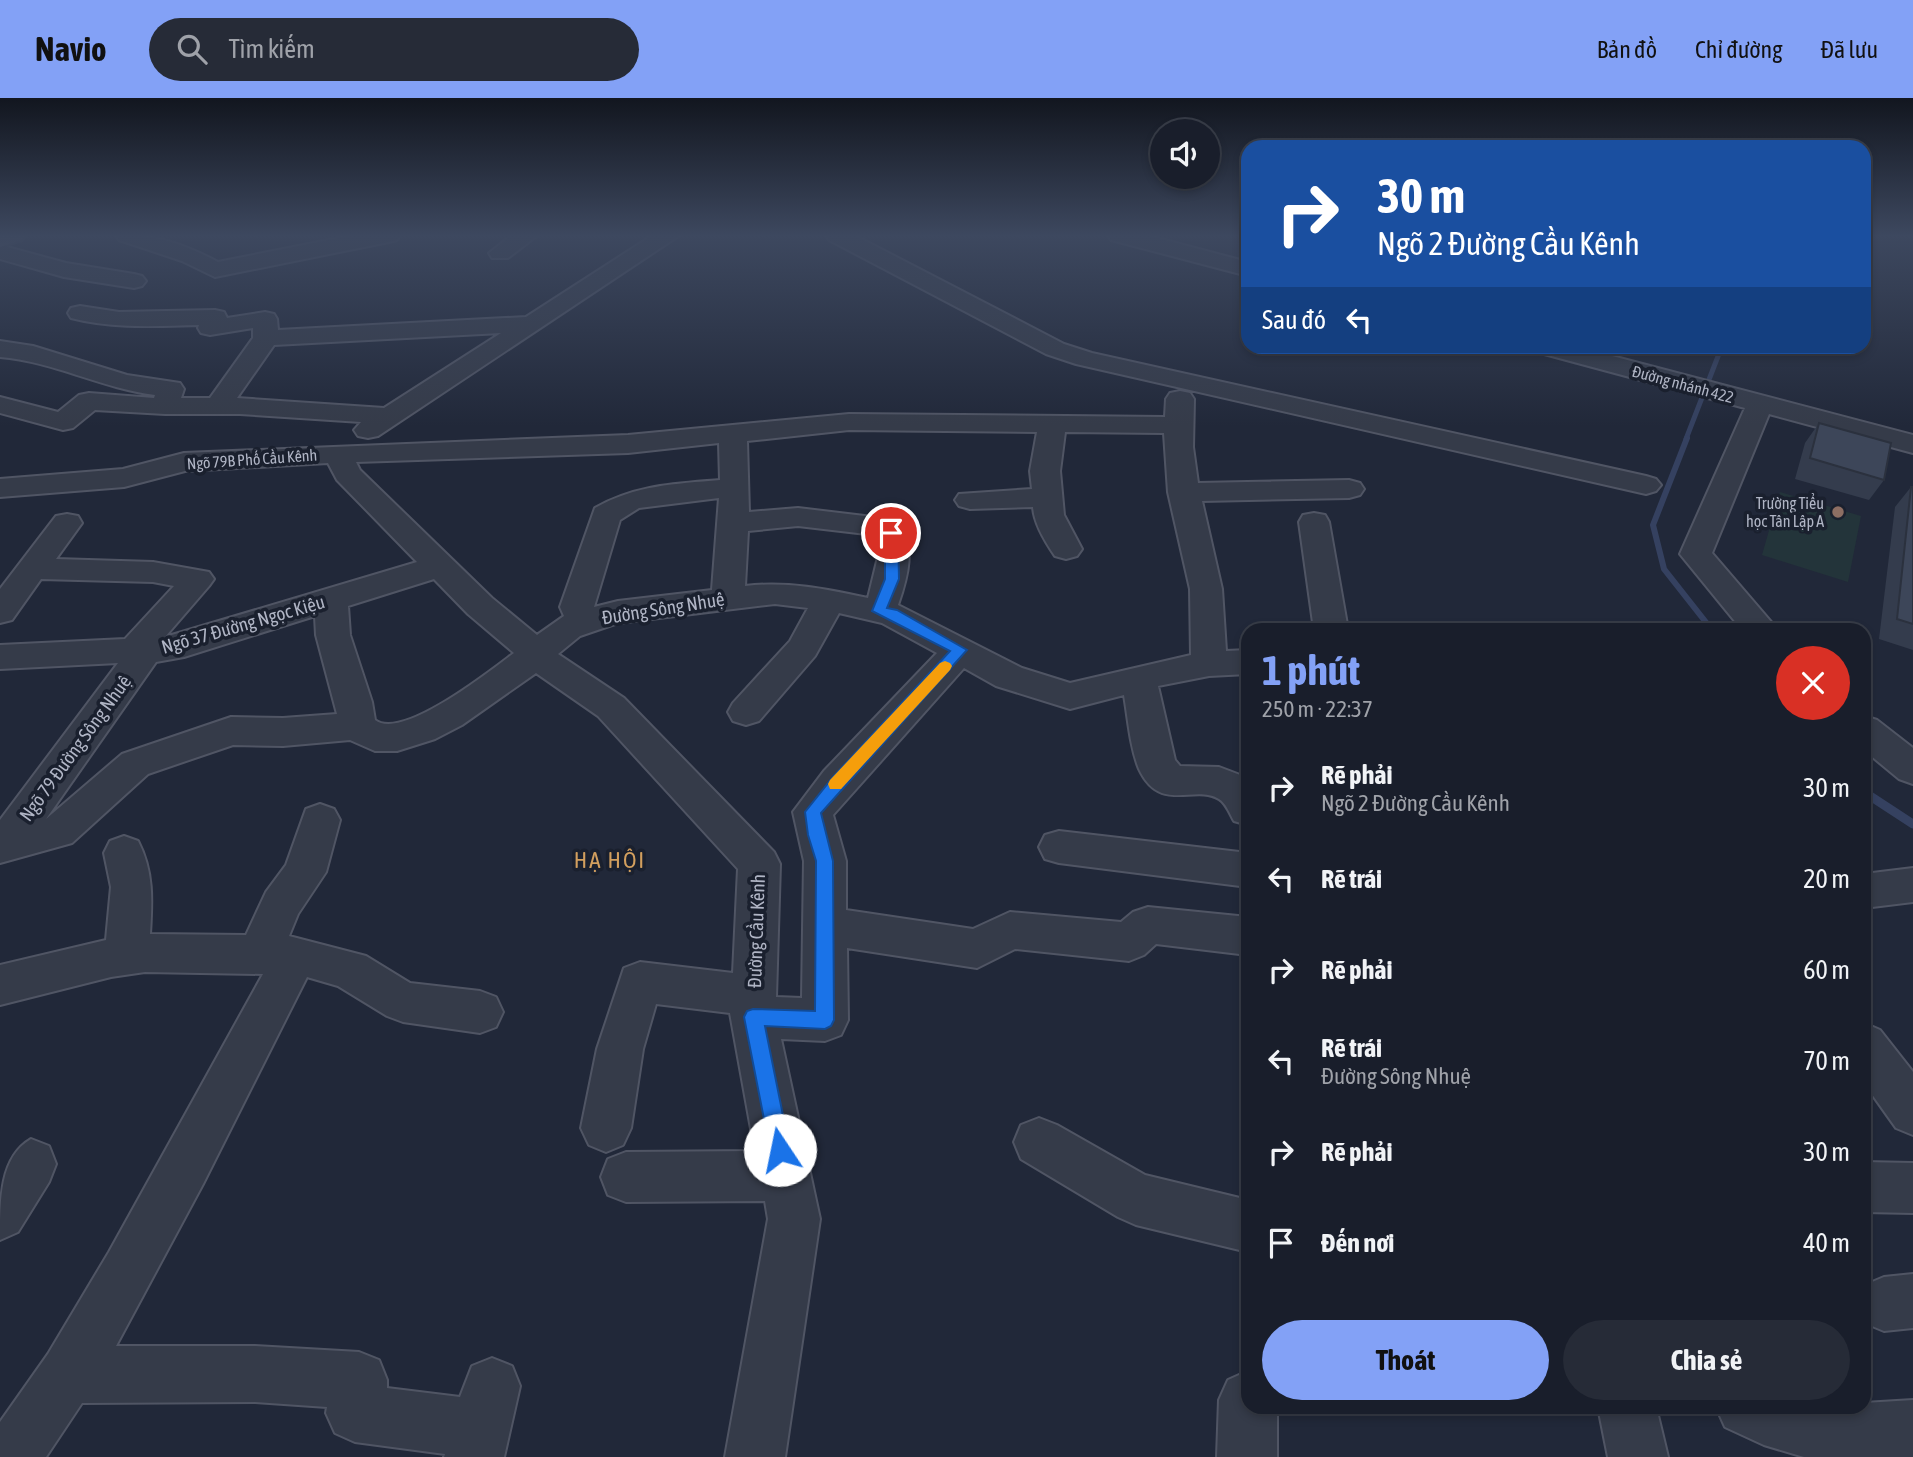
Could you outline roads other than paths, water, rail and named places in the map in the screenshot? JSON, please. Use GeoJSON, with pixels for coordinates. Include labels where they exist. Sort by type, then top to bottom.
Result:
{"type":"FeatureCollection","features":[{"type":"Feature","properties":{"kind":"street"},"geometry":{"type":"LineString","coordinates":[[338,454],[387,416],[570,298]]}},
{"type":"Feature","properties":{"kind":"street"},"geometry":{"type":"LineString","coordinates":[[958,298],[1055,349],[1086,359],[1646,485]]}},
{"type":"Feature","properties":{"kind":"street"},"geometry":{"type":"LineString","coordinates":[[80,313],[119,319],[215,317],[210,328],[265,319],[267,338],[207,428]]}},
{"type":"Feature","properties":{"kind":"street"},"geometry":{"type":"LineString","coordinates":[[267,338],[530,324]]}},
{"type":"Feature","properties":{"kind":"street"},"geometry":{"type":"LineString","coordinates":[[0,349],[24,351],[124,383],[171,388],[165,406]]}},
{"type":"Feature","properties":{"kind":"street","name":"Đường nhánh 422"},"geometry":{"type":"LineString","coordinates":[[1572,354],[1913,444]]}},
{"type":"Feature","properties":{"kind":"street"},"geometry":{"type":"LineString","coordinates":[[1183,379],[1176,425],[1183,492],[1207,594],[1209,664]]}},
{"type":"Feature","properties":{"kind":"street"},"geometry":{"type":"LineString","coordinates":[[0,405],[63,422],[89,401],[165,406],[207,428],[387,416]]}},
{"type":"Feature","properties":{"kind":"street"},"geometry":{"type":"LineString","coordinates":[[1752,401],[1696,554],[1755,623]]}},
{"type":"Feature","properties":{"kind":"street","name":"Ngõ 79B Phố Cầu Kênh"},"geometry":{"type":"LineString","coordinates":[[0,488],[124,478],[207,428],[338,454],[628,444],[849,422],[1176,425]]}},
{"type":"Feature","properties":{"kind":"street"},"geometry":{"type":"LineString","coordinates":[[1052,423],[1045,471],[1047,498],[1049,515],[1066,549]]}},
{"type":"Feature","properties":{"kind":"street"},"geometry":{"type":"LineString","coordinates":[[728,598],[735,488],[733,434]]}},
{"type":"Feature","properties":{"kind":"street","name":"Đường Cầu Kênh"},"geometry":{"type":"LineString","coordinates":[[338,454],[346,474],[480,606],[520,638],[535,655],[611,707],[759,864],[754,1007],[794,1219],[755,1457]]}},
{"type":"Feature","properties":{"kind":"street"},"geometry":{"type":"LineString","coordinates":[[583,621],[577,607],[606,514],[630,501],[673,493],[735,488]]}},
{"type":"Feature","properties":{"kind":"street"},"geometry":{"type":"LineString","coordinates":[[1183,492],[1349,489]]}},
{"type":"Feature","properties":{"kind":"street"},"geometry":{"type":"LineString","coordinates":[[970,500],[1047,498]]}},
{"type":"Feature","properties":{"kind":"street"},"geometry":{"type":"LineString","coordinates":[[733,523],[798,517],[887,527],[891,533],[892,579],[879,611]]}},
{"type":"Feature","properties":{"kind":"street"},"geometry":{"type":"LineString","coordinates":[[1314,522],[1331,623]]}},
{"type":"Feature","properties":{"kind":"street"},"geometry":{"type":"LineString","coordinates":[[0,612],[67,523]]}},
{"type":"Feature","properties":{"kind":"street","name":"Ngõ 37 Đường Ngọc Kiệu"},"geometry":{"type":"LineString","coordinates":[[0,657],[172,649],[440,566]]}},
{"type":"Feature","properties":{"kind":"street","name":"Ngõ 79 Đường Sông Nhuệ"},"geometry":{"type":"LineString","coordinates":[[2,846],[79,747],[141,650],[198,579],[153,572],[34,569]]}},
{"type":"Feature","properties":{"kind":"street","name":"Đường Sông Nhuệ"},"geometry":{"type":"LineString","coordinates":[[2,846],[58,832],[135,764],[231,731],[283,732],[357,726],[372,737],[384,738],[402,736],[443,721],[568,628],[618,612],[775,593],[829,600],[892,614],[1009,677],[1070,696],[1138,678],[1209,664],[1241,662]]}},
{"type":"Feature","properties":{"kind":"street"},"geometry":{"type":"LineString","coordinates":[[331,600],[333,635],[354,702],[357,726]]}},
{"type":"Feature","properties":{"kind":"street"},"geometry":{"type":"LineString","coordinates":[[746,712],[803,648],[829,600]]}},
{"type":"Feature","properties":{"kind":"street"},"geometry":{"type":"LineString","coordinates":[[606,1128],[621,1049],[640,982],[825,1020],[825,861],[813,812],[838,781],[960,650]]}},
{"type":"Feature","properties":{"kind":"street"},"geometry":{"type":"LineString","coordinates":[[1138,678],[1157,766],[1170,780],[1219,782],[1236,790],[1241,798]]}},
{"type":"Feature","properties":{"kind":"street"},"geometry":{"type":"LineString","coordinates":[[1871,736],[1913,769]]}},
{"type":"Feature","properties":{"kind":"street"},"geometry":{"type":"LineString","coordinates":[[10,1457],[67,1375],[178,1178],[278,955],[281,905],[305,872],[320,821]]}},
{"type":"Feature","properties":{"kind":"street"},"geometry":{"type":"LineString","coordinates":[[1059,847],[1241,869]]}},
{"type":"Feature","properties":{"kind":"street"},"geometry":{"type":"LineString","coordinates":[[124,853],[132,887],[126,956]]}},
{"type":"Feature","properties":{"kind":"street"},"geometry":{"type":"LineString","coordinates":[[1871,890],[1913,885]]}},
{"type":"Feature","properties":{"kind":"street"},"geometry":{"type":"LineString","coordinates":[[840,928],[976,949],[1010,930],[1129,942],[1148,925],[1241,935]]}},
{"type":"Feature","properties":{"kind":"street"},"geometry":{"type":"LineString","coordinates":[[0,985],[145,953],[278,955],[350,970],[403,1002],[480,1012]]}},
{"type":"Feature","properties":{"kind":"street"},"geometry":{"type":"LineString","coordinates":[[1871,1054],[1913,1111]]}},
{"type":"Feature","properties":{"kind":"street"},"geometry":{"type":"LineString","coordinates":[[1039,1142],[1136,1199],[1241,1224]]}},
{"type":"Feature","properties":{"kind":"street"},"geometry":{"type":"LineString","coordinates":[[0,1214],[31,1164]]}},
{"type":"Feature","properties":{"kind":"street"},"geometry":{"type":"LineString","coordinates":[[626,1177],[785,1177]]}},
{"type":"Feature","properties":{"kind":"street"},"geometry":{"type":"LineString","coordinates":[[1871,1187],[1913,1188]]}},
{"type":"Feature","properties":{"kind":"street"},"geometry":{"type":"LineString","coordinates":[[67,1375],[255,1374],[359,1380],[355,1413],[483,1424]]}},
{"type":"Feature","properties":{"kind":"street"},"geometry":{"type":"LineString","coordinates":[[1247,1457],[1248,1414]]}},
{"type":"Feature","properties":{"kind":"street"},"geometry":{"type":"LineString","coordinates":[[1629,1414],[1638,1457]]}},
{"type":"Feature","properties":{"kind":"street"},"geometry":{"type":"LineString","coordinates":[[1758,1414],[1794,1426],[1842,1432],[1878,1433],[1913,1429]]}},
{"type":"Feature","properties":{"kind":"waterway"},"geometry":{"type":"LineString","coordinates":[[1686,439],[1719,354]]}},
{"type":"Feature","properties":{"kind":"waterway"},"geometry":{"type":"LineString","coordinates":[[1687,438],[1653,525],[1664,569],[1706,623]]}},
{"type":"Feature","properties":{"kind":"waterway"},"geometry":{"type":"LineString","coordinates":[[1871,797],[1913,824]]}},
{"type":"Feature","properties":{"kind":"place","name":"Trường Tiểu học Tân Lập A"},"geometry":{"type":"Point","coordinates":[1838,512]}},
{"type":"Feature","properties":{"kind":"district","name":"HẠ HỘI"},"geometry":{"type":"Point","coordinates":[610,860]}}]}
